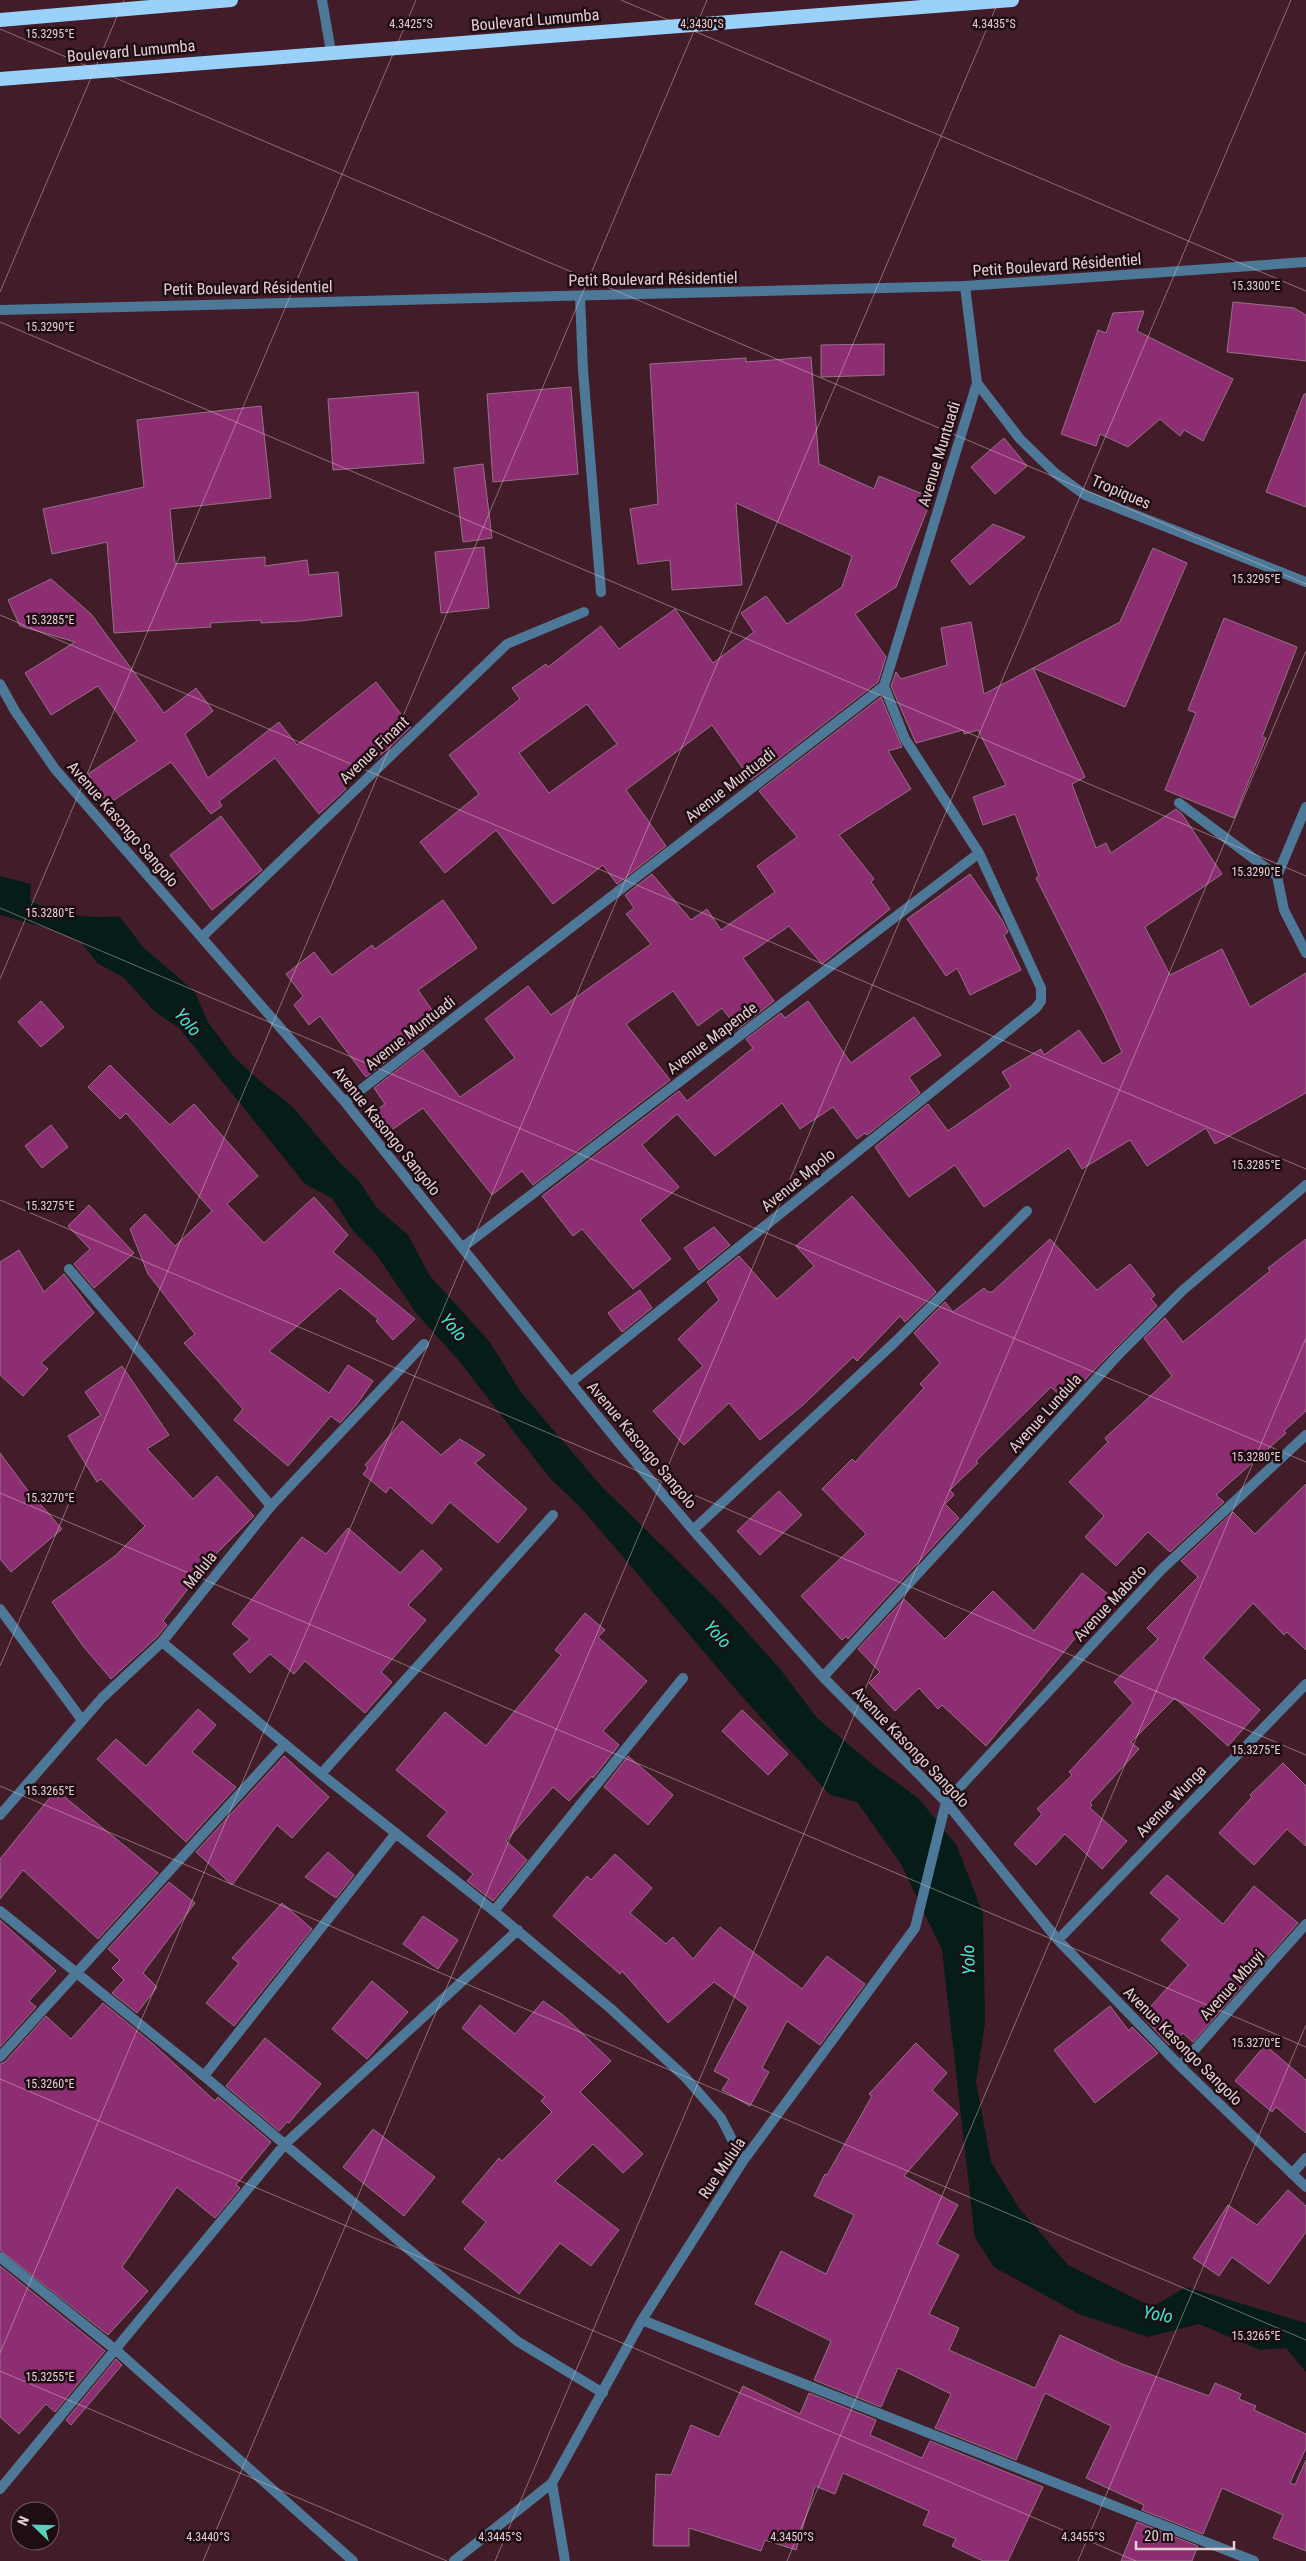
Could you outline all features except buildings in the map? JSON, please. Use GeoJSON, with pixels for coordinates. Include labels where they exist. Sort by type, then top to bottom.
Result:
{"type":"FeatureCollection","features":[{"type":"Feature","properties":{"kind":"highway"},"geometry":{"type":"LineString","coordinates":[[0,20],[231,0]]}},
{"type":"Feature","properties":{"kind":"highway","name":"Boulevard Lumumba"},"geometry":{"type":"LineString","coordinates":[[0,79],[1012,0]]}},
{"type":"Feature","properties":{"kind":"street"},"geometry":{"type":"LineString","coordinates":[[322,0],[331,52]]}},
{"type":"Feature","properties":{"kind":"street","name":"Petit Boulevard Résidentiel"},"geometry":{"type":"LineString","coordinates":[[0,310],[966,286],[1306,262]]}},
{"type":"Feature","properties":{"kind":"street"},"geometry":{"type":"LineString","coordinates":[[966,286],[977,384]]}},
{"type":"Feature","properties":{"kind":"street"},"geometry":{"type":"LineString","coordinates":[[580,296],[583,370],[601,592]]}},
{"type":"Feature","properties":{"kind":"street","name":"Tropiques"},"geometry":{"type":"LineString","coordinates":[[977,384],[1020,439],[1055,473],[1085,495],[1306,582]]}},
{"type":"Feature","properties":{"kind":"street","name":"Avenue Muntuadi"},"geometry":{"type":"LineString","coordinates":[[344,1102],[884,686],[977,384]]}},
{"type":"Feature","properties":{"kind":"street","name":"Avenue Finant"},"geometry":{"type":"LineString","coordinates":[[202,937],[507,644],[584,612]]}},
{"type":"Feature","properties":{"kind":"street","name":"Avenue Kasongo Sangolo"},"geometry":{"type":"LineString","coordinates":[[0,684],[14,711],[55,769],[344,1102],[570,1382],[693,1530],[824,1678],[946,1802],[1058,1940],[1180,2066],[1306,2187]]}},
{"type":"Feature","properties":{"kind":"street"},"geometry":{"type":"LineString","coordinates":[[884,686],[905,739],[978,853]]}},
{"type":"Feature","properties":{"kind":"street"},"geometry":{"type":"LineString","coordinates":[[1179,803],[1278,876]]}},
{"type":"Feature","properties":{"kind":"street"},"geometry":{"type":"LineString","coordinates":[[1306,807],[1278,876],[1284,910],[1306,953]]}},
{"type":"Feature","properties":{"kind":"street","name":"Avenue Mpolo"},"geometry":{"type":"LineString","coordinates":[[570,1382],[1036,1008],[1041,1001],[1041,988],[978,853]]}},
{"type":"Feature","properties":{"kind":"street","name":"Avenue Mapende"},"geometry":{"type":"LineString","coordinates":[[463,1248],[978,853]]}},
{"type":"Feature","properties":{"kind":"street","name":"Avenue Lundula"},"geometry":{"type":"LineString","coordinates":[[824,1678],[1118,1355],[1182,1291],[1306,1185]]}},
{"type":"Feature","properties":{"kind":"street"},"geometry":{"type":"LineString","coordinates":[[693,1530],[894,1343],[1027,1211]]}},
{"type":"Feature","properties":{"kind":"street"},"geometry":{"type":"LineString","coordinates":[[69,1269],[271,1506]]}},
{"type":"Feature","properties":{"kind":"street","name":"Malula"},"geometry":{"type":"LineString","coordinates":[[0,1815],[82,1720],[162,1642],[271,1506],[424,1344]]}},
{"type":"Feature","properties":{"kind":"street","name":"Avenue Maboto"},"geometry":{"type":"LineString","coordinates":[[946,1802],[1162,1569],[1306,1435]]}},
{"type":"Feature","properties":{"kind":"street"},"geometry":{"type":"LineString","coordinates":[[321,1774],[553,1515]]}},
{"type":"Feature","properties":{"kind":"street"},"geometry":{"type":"LineString","coordinates":[[0,1609],[82,1720]]}},
{"type":"Feature","properties":{"kind":"street"},"geometry":{"type":"LineString","coordinates":[[162,1642],[321,1774],[518,1930],[610,2008],[685,2077],[721,2118],[743,2161]]}},
{"type":"Feature","properties":{"kind":"street"},"geometry":{"type":"LineString","coordinates":[[494,1911],[683,1678]]}},
{"type":"Feature","properties":{"kind":"street","name":"Avenue Wunga"},"geometry":{"type":"LineString","coordinates":[[1058,1940],[1306,1684]]}},
{"type":"Feature","properties":{"kind":"street"},"geometry":{"type":"LineString","coordinates":[[0,2057],[285,1744]]}},
{"type":"Feature","properties":{"kind":"street","name":"Rue Mulula"},"geometry":{"type":"LineString","coordinates":[[552,2483],[642,2320],[743,2161],[914,1928],[946,1802]]}},
{"type":"Feature","properties":{"kind":"street"},"geometry":{"type":"LineString","coordinates":[[204,2076],[396,1833]]}},
{"type":"Feature","properties":{"kind":"street"},"geometry":{"type":"LineString","coordinates":[[0,1911],[204,2076],[517,2341],[603,2393]]}},
{"type":"Feature","properties":{"kind":"street","name":"Avenue Mbuyi"},"geometry":{"type":"LineString","coordinates":[[1180,2066],[1306,1924]]}},
{"type":"Feature","properties":{"kind":"street"},"geometry":{"type":"LineString","coordinates":[[0,2489],[117,2351],[285,2144],[518,1930]]}},
{"type":"Feature","properties":{"kind":"street"},"geometry":{"type":"LineString","coordinates":[[1292,2174],[1306,2158]]}},
{"type":"Feature","properties":{"kind":"street"},"geometry":{"type":"LineString","coordinates":[[0,2257],[117,2351],[353,2561]]}},
{"type":"Feature","properties":{"kind":"street"},"geometry":{"type":"LineString","coordinates":[[642,2320],[1254,2561]]}},
{"type":"Feature","properties":{"kind":"street"},"geometry":{"type":"LineString","coordinates":[[454,2561],[552,2483],[565,2561]]}},
{"type":"Feature","properties":{"kind":"water","name":"Yolo"},"geometry":{"type":"Polygon","coordinates":[[[0,876],[31,884],[30,901],[52,910],[73,915],[95,917],[119,916],[143,947],[195,992],[208,1022],[234,1057],[262,1083],[292,1106],[339,1162],[359,1181],[377,1208],[408,1235],[430,1276],[489,1341],[520,1391],[603,1488],[721,1603],[780,1669],[817,1718],[873,1765],[919,1799],[957,1846],[983,1914],[985,2023],[976,2082],[991,2162],[1019,2208],[1068,2265],[1152,2307],[1186,2287],[1306,2323],[1306,2372],[1286,2348],[1260,2350],[1199,2324],[1148,2337],[1079,2314],[994,2267],[975,2238],[942,1950],[901,1864],[857,1802],[830,1795],[739,1693],[582,1509],[549,1477],[459,1361],[416,1313],[376,1254],[353,1231],[332,1198],[305,1184],[179,1028],[155,1012],[124,978],[97,963],[81,942],[47,928],[0,915],[0,876]]]}}]}
